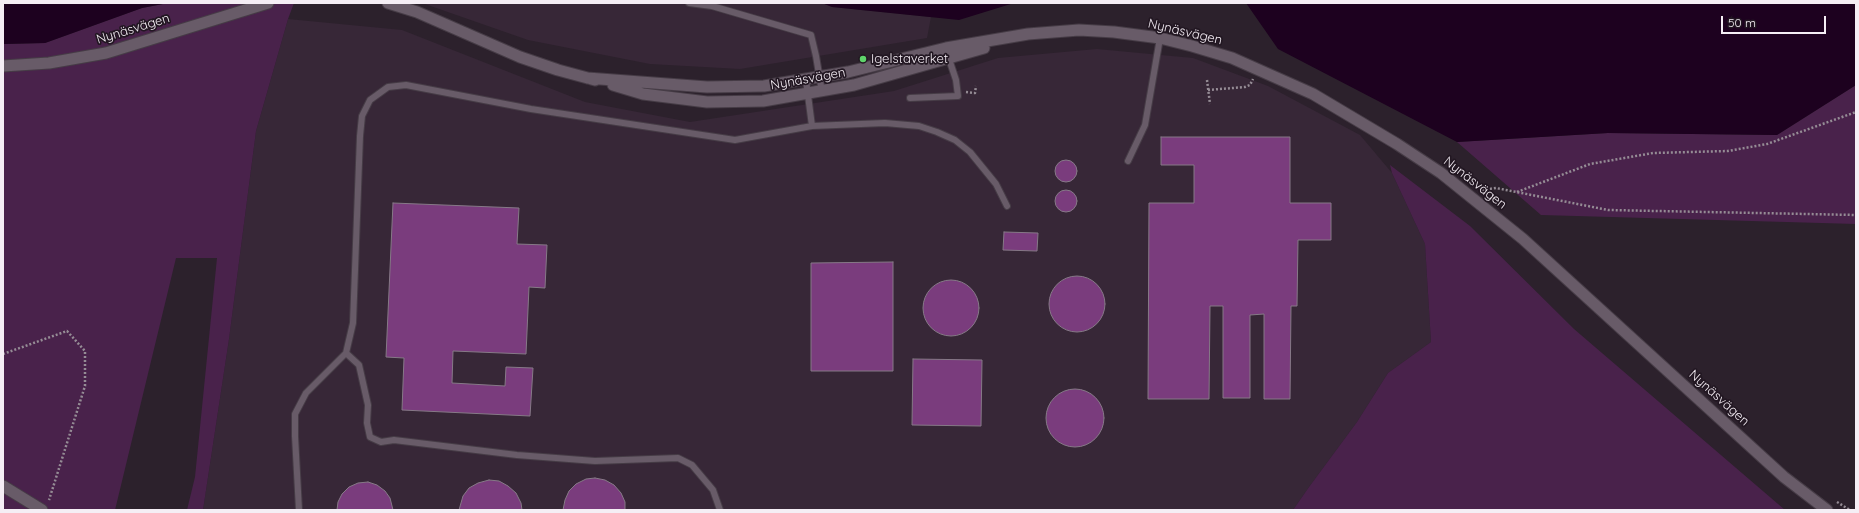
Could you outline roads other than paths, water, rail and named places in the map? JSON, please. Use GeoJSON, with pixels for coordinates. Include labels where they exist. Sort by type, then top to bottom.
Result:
{"type":"FeatureCollection","features":[{"type":"Feature","properties":{"kind":"street","name":"Nynäsvägen"},"geometry":{"type":"LineString","coordinates":[[3,66],[49,63],[106,53],[268,3]]}},
{"type":"Feature","properties":{"kind":"street","name":"Nynäsvägen"},"geometry":{"type":"LineString","coordinates":[[388,3],[417,12],[520,57],[587,78],[643,94],[707,102],[763,101],[808,95],[854,85],[948,53]]}},
{"type":"Feature","properties":{"kind":"street","name":"Nynäsvägen"},"geometry":{"type":"LineString","coordinates":[[587,78],[707,87],[764,86],[806,80],[948,53],[1028,34],[1079,30],[1114,32],[1160,38],[1206,50],[1259,69],[1313,94],[1358,120],[1441,173],[1482,204],[1529,244],[1784,477],[1827,510]]}},
{"type":"Feature","properties":{"kind":"street"},"geometry":{"type":"LineString","coordinates":[[3,486],[45,506]]}},
{"type":"Feature","properties":{"kind":"lane"},"geometry":{"type":"LineString","coordinates":[[689,3],[712,6],[810,35],[822,92]]}},
{"type":"Feature","properties":{"kind":"lane"},"geometry":{"type":"LineString","coordinates":[[1128,161],[1145,125],[1160,38]]}},
{"type":"Feature","properties":{"kind":"lane"},"geometry":{"type":"LineString","coordinates":[[910,98],[958,96],[956,80],[948,53]]}},
{"type":"Feature","properties":{"kind":"lane"},"geometry":{"type":"LineString","coordinates":[[806,80],[812,126]]}},
{"type":"Feature","properties":{"kind":"lane"},"geometry":{"type":"LineString","coordinates":[[299,510],[295,414],[306,393],[346,353],[353,323],[362,116],[370,100],[388,87],[406,85],[424,87],[531,109],[735,140],[812,126],[885,123],[919,126],[955,140],[970,152],[996,184],[1007,206]]}},
{"type":"Feature","properties":{"kind":"lane"},"geometry":{"type":"LineString","coordinates":[[346,353],[359,365],[368,405],[367,423],[370,437],[381,442],[394,440],[517,455],[595,461],[678,458],[692,465],[713,490],[720,510]]}},
{"type":"Feature","properties":{"kind":"place","name":"Igelstaverket"},"geometry":{"type":"Point","coordinates":[863,59]}}]}
